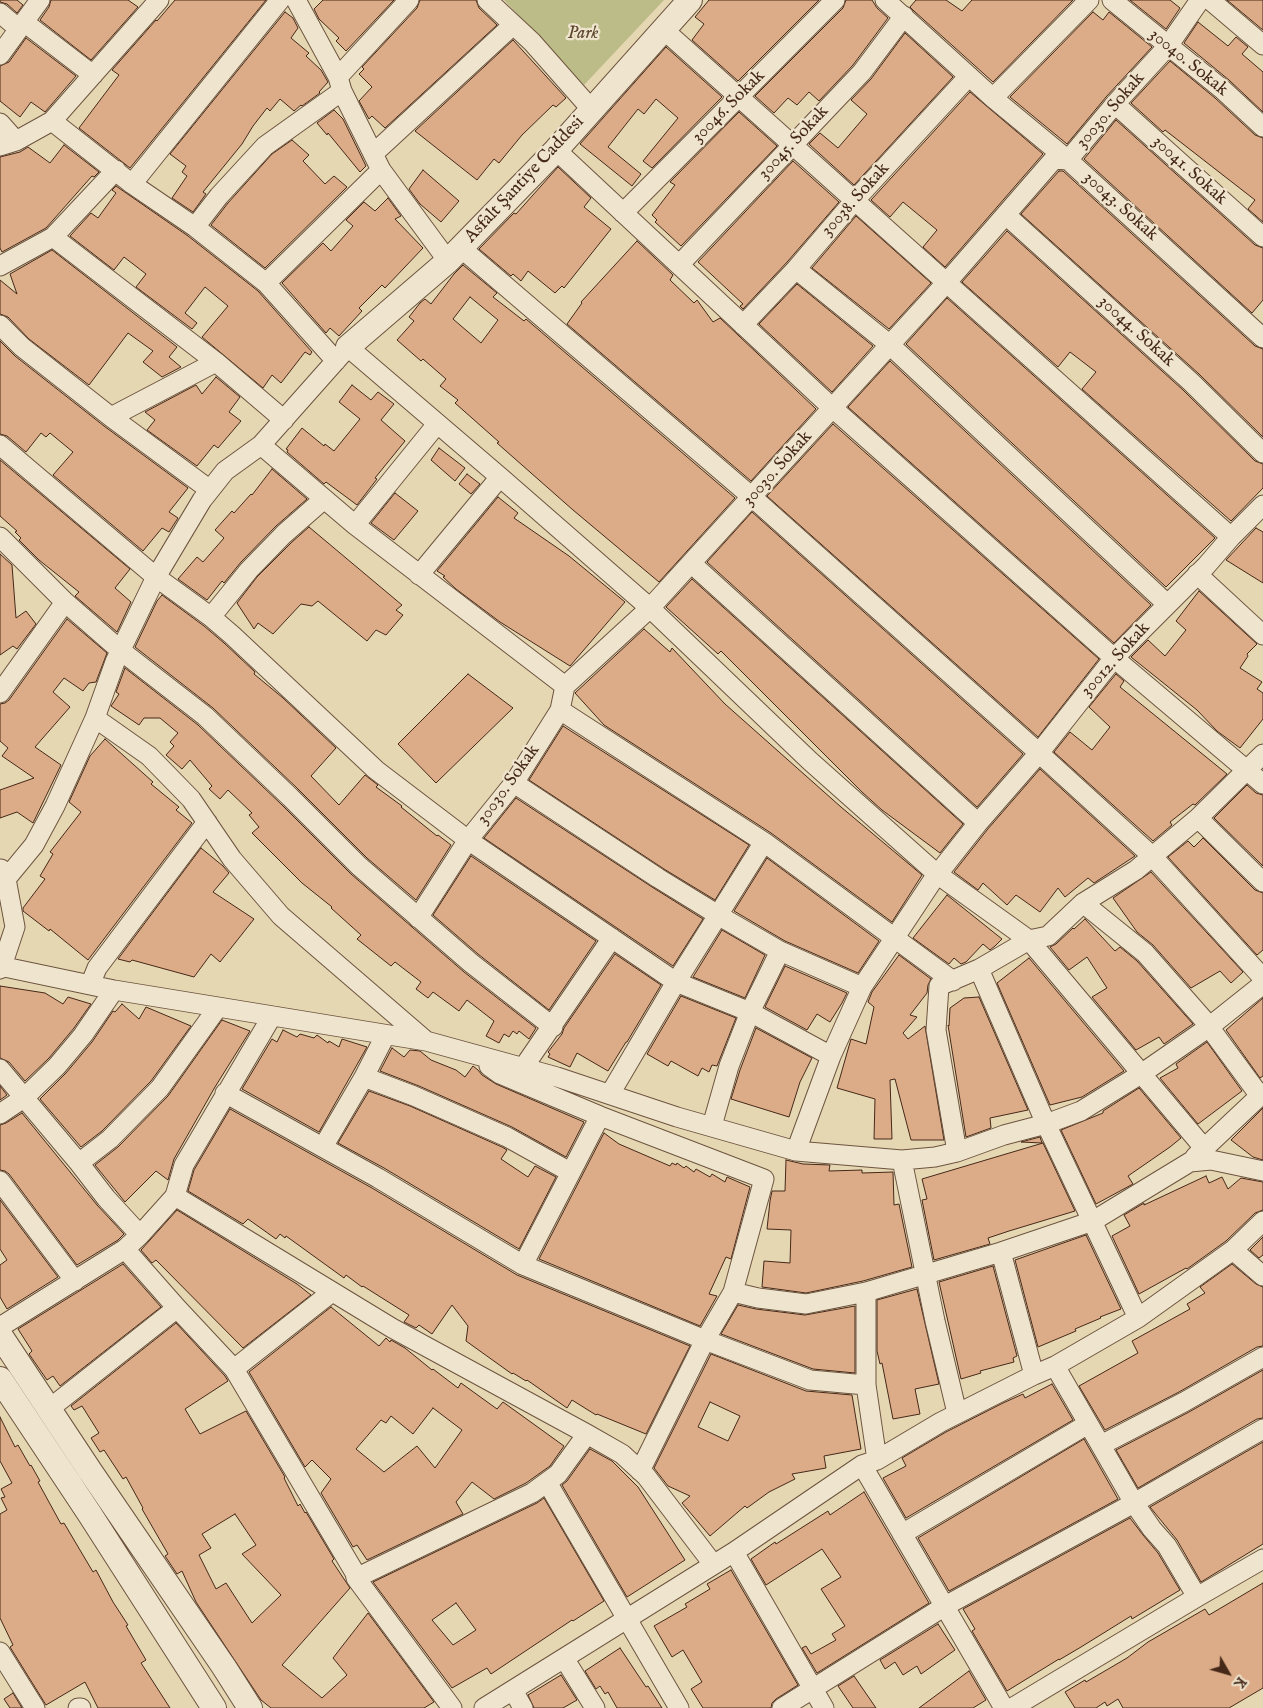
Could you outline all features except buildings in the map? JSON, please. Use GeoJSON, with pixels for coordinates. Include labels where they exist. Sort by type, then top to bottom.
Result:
{"type":"FeatureCollection","features":[{"type":"Feature","properties":{"kind":"street"},"geometry":{"type":"LineString","coordinates":[[0,55],[22,17],[40,0]]}},
{"type":"Feature","properties":{"kind":"street"},"geometry":{"type":"LineString","coordinates":[[0,123],[8,144],[52,121],[159,0]]}},
{"type":"Feature","properties":{"kind":"street"},"geometry":{"type":"LineString","coordinates":[[132,184],[280,0]]}},
{"type":"Feature","properties":{"kind":"street"},"geometry":{"type":"LineString","coordinates":[[296,0],[340,84],[377,162],[454,255],[752,497],[1039,753],[1152,856],[1263,978]]}},
{"type":"Feature","properties":{"kind":"street"},"geometry":{"type":"LineString","coordinates":[[196,227],[219,196],[265,146],[340,84],[409,0]]}},
{"type":"Feature","properties":{"kind":"street"},"geometry":{"type":"LineString","coordinates":[[487,0],[532,42],[592,110]]}},
{"type":"Feature","properties":{"kind":"street","name":"Asfalt Şantiye Caddesi"},"geometry":{"type":"LineString","coordinates":[[342,354],[454,255],[556,150],[690,0]]}},
{"type":"Feature","properties":{"kind":"street","name":"30046. Sokak"},"geometry":{"type":"LineString","coordinates":[[623,213],[835,0]]}},
{"type":"Feature","properties":{"kind":"street","name":"30043. Sokak"},"geometry":{"type":"LineString","coordinates":[[886,0],[993,98],[1068,160],[1263,338]]}},
{"type":"Feature","properties":{"kind":"street"},"geometry":{"type":"LineString","coordinates":[[993,98],[1089,0]]}},
{"type":"Feature","properties":{"kind":"street","name":"30040. Sokak"},"geometry":{"type":"LineString","coordinates":[[1112,0],[1222,89],[1263,127]]}},
{"type":"Feature","properties":{"kind":"street"},"geometry":{"type":"LineString","coordinates":[[1202,0],[1263,45]]}},
{"type":"Feature","properties":{"kind":"street","name":"30030. Sokak"},"geometry":{"type":"LineString","coordinates":[[418,918],[468,840],[514,783],[560,710],[565,686],[650,608],[691,564],[947,282],[1054,159],[1068,160],[1168,46],[1202,0]]}},
{"type":"Feature","properties":{"kind":"street"},"geometry":{"type":"LineString","coordinates":[[0,13],[22,17],[93,75]]}},
{"type":"Feature","properties":{"kind":"street","name":"30045. Sokak"},"geometry":{"type":"LineString","coordinates":[[679,266],[862,72],[904,16]]}},
{"type":"Feature","properties":{"kind":"street"},"geometry":{"type":"LineString","coordinates":[[266,284],[377,162],[513,25]]}},
{"type":"Feature","properties":{"kind":"street"},"geometry":{"type":"LineString","coordinates":[[664,30],[1231,537]]}},
{"type":"Feature","properties":{"kind":"street","name":"30038. Sokak"},"geometry":{"type":"LineString","coordinates":[[743,325],[796,269],[855,200],[969,76]]}},
{"type":"Feature","properties":{"kind":"street","name":"30041. Sokak"},"geometry":{"type":"LineString","coordinates":[[1116,104],[1263,237]]}},
{"type":"Feature","properties":{"kind":"street"},"geometry":{"type":"LineString","coordinates":[[52,121],[132,184],[196,227],[266,284],[342,354],[438,424],[650,608],[810,761],[937,874],[1029,940],[1204,1148]]}},
{"type":"Feature","properties":{"kind":"street"},"geometry":{"type":"LineString","coordinates":[[556,150],[832,408],[1114,658],[1263,784]]}},
{"type":"Feature","properties":{"kind":"street"},"geometry":{"type":"LineString","coordinates":[[0,266],[54,237],[116,170]]}},
{"type":"Feature","properties":{"kind":"street","name":"30044. Sokak"},"geometry":{"type":"LineString","coordinates":[[1006,216],[1191,382],[1263,453]]}},
{"type":"Feature","properties":{"kind":"street"},"geometry":{"type":"LineString","coordinates":[[54,237],[216,362],[284,420]]}},
{"type":"Feature","properties":{"kind":"street"},"geometry":{"type":"LineString","coordinates":[[796,269],[890,345],[1168,604]]}},
{"type":"Feature","properties":{"kind":"street"},"geometry":{"type":"LineString","coordinates":[[0,325],[22,347],[111,417],[210,490]]}},
{"type":"Feature","properties":{"kind":"street"},"geometry":{"type":"LineString","coordinates":[[342,354],[261,445],[225,471],[202,500],[156,577],[120,650],[95,718],[55,806],[34,845],[3,874],[15,927],[1,967],[114,990],[385,1036],[426,1041],[523,1068],[796,1151],[902,1160],[936,1157],[957,1152],[1081,1111],[1141,1074],[1209,1027],[1263,984]]}},
{"type":"Feature","properties":{"kind":"street"},"geometry":{"type":"LineString","coordinates":[[111,417],[216,362]]}},
{"type":"Feature","properties":{"kind":"street"},"geometry":{"type":"LineString","coordinates":[[355,525],[438,424]]}},
{"type":"Feature","properties":{"kind":"street"},"geometry":{"type":"LineString","coordinates":[[0,445],[156,577],[232,634],[376,770],[468,840],[676,982],[750,1012],[832,1056]]}},
{"type":"Feature","properties":{"kind":"street"},"geometry":{"type":"LineString","coordinates":[[261,445],[355,525],[565,686]]}},
{"type":"Feature","properties":{"kind":"street"},"geometry":{"type":"LineString","coordinates":[[419,575],[500,477]]}},
{"type":"Feature","properties":{"kind":"street"},"geometry":{"type":"LineString","coordinates":[[212,618],[255,563],[284,534],[324,499]]}},
{"type":"Feature","properties":{"kind":"street","name":"30012. Sokak"},"geometry":{"type":"LineString","coordinates":[[796,1151],[832,1056],[862,987],[937,874],[978,823],[1039,753],[1114,658],[1263,505]]}},
{"type":"Feature","properties":{"kind":"street"},"geometry":{"type":"LineString","coordinates":[[0,537],[65,602],[120,650],[205,716],[359,866],[471,963],[552,1027]]}},
{"type":"Feature","properties":{"kind":"street"},"geometry":{"type":"LineString","coordinates":[[691,564],[978,823]]}},
{"type":"Feature","properties":{"kind":"street"},"geometry":{"type":"LineString","coordinates":[[1197,574],[1263,635]]}},
{"type":"Feature","properties":{"kind":"street"},"geometry":{"type":"LineString","coordinates":[[3,681],[65,602]]}},
{"type":"Feature","properties":{"kind":"street"},"geometry":{"type":"LineString","coordinates":[[560,710],[764,842],[953,981]]}},
{"type":"Feature","properties":{"kind":"street"},"geometry":{"type":"LineString","coordinates":[[95,718],[149,756],[191,799],[232,859],[280,916],[426,1041]]}},
{"type":"Feature","properties":{"kind":"street"},"geometry":{"type":"LineString","coordinates":[[957,1152],[936,1030],[939,986],[979,969],[1029,940],[1048,936],[1083,903],[1136,870],[1198,818],[1263,754]]}},
{"type":"Feature","properties":{"kind":"street"},"geometry":{"type":"LineString","coordinates":[[514,783],[658,878],[717,914],[780,950],[862,987]]}},
{"type":"Feature","properties":{"kind":"street"},"geometry":{"type":"LineString","coordinates":[[1198,818],[1263,882]]}},
{"type":"Feature","properties":{"kind":"street"},"geometry":{"type":"LineString","coordinates":[[90,985],[97,968],[207,822]]}},
{"type":"Feature","properties":{"kind":"street"},"geometry":{"type":"LineString","coordinates":[[610,1094],[717,914],[764,842]]}},
{"type":"Feature","properties":{"kind":"street"},"geometry":{"type":"LineString","coordinates":[[733,1292],[758,1298],[806,1304],[866,1292],[1001,1252],[1093,1221],[1190,1162],[1262,1094],[1209,1027],[1145,953],[1083,903]]}},
{"type":"Feature","properties":{"kind":"street"},"geometry":{"type":"LineString","coordinates":[[523,1068],[612,938]]}},
{"type":"Feature","properties":{"kind":"street"},"geometry":{"type":"LineString","coordinates":[[712,1126],[729,1066],[750,1012],[780,950]]}},
{"type":"Feature","properties":{"kind":"street"},"geometry":{"type":"LineString","coordinates":[[979,969],[1046,1124],[1138,1318]]}},
{"type":"Feature","properties":{"kind":"street"},"geometry":{"type":"LineString","coordinates":[[0,1114],[25,1097],[57,1066],[83,1035],[114,990]]}},
{"type":"Feature","properties":{"kind":"street"},"geometry":{"type":"LineString","coordinates":[[79,1163],[110,1139],[160,1088],[218,1008]]}},
{"type":"Feature","properties":{"kind":"street"},"geometry":{"type":"LineString","coordinates":[[0,1327],[125,1249],[175,1196],[184,1165],[272,1016]]}},
{"type":"Feature","properties":{"kind":"street"},"geometry":{"type":"LineString","coordinates":[[323,1147],[364,1077],[385,1036]]}},
{"type":"Feature","properties":{"kind":"street"},"geometry":{"type":"LineString","coordinates":[[472,1054],[500,1074],[600,1116],[764,1179],[733,1292],[705,1340],[640,1471]]}},
{"type":"Feature","properties":{"kind":"street"},"geometry":{"type":"LineString","coordinates":[[0,1069],[25,1097],[106,1198],[140,1235]]}},
{"type":"Feature","properties":{"kind":"street"},"geometry":{"type":"LineString","coordinates":[[364,1077],[414,1096],[507,1137],[570,1172]]}},
{"type":"Feature","properties":{"kind":"street"},"geometry":{"type":"LineString","coordinates":[[225,1093],[323,1147],[523,1265],[705,1340],[810,1380],[866,1385]]}},
{"type":"Feature","properties":{"kind":"street"},"geometry":{"type":"LineString","coordinates":[[523,1265],[600,1116]]}},
{"type":"Feature","properties":{"kind":"street"},"geometry":{"type":"LineString","coordinates":[[902,1160],[935,1321],[957,1414]]}},
{"type":"Feature","properties":{"kind":"street"},"geometry":{"type":"LineString","coordinates":[[1190,1162],[1211,1160],[1263,1171]]}},
{"type":"Feature","properties":{"kind":"street"},"geometry":{"type":"LineString","coordinates":[[0,1181],[75,1281]]}},
{"type":"Feature","properties":{"kind":"street"},"geometry":{"type":"LineString","coordinates":[[175,1196],[392,1328],[622,1454],[646,1476],[713,1564]]}},
{"type":"Feature","properties":{"kind":"street"},"geometry":{"type":"LineString","coordinates":[[484,1708],[734,1552],[869,1463],[941,1422],[1055,1366],[1138,1318],[1234,1250],[1263,1221]]}},
{"type":"Feature","properties":{"kind":"street"},"geometry":{"type":"LineString","coordinates":[[125,1249],[234,1369],[355,1572],[356,1578],[452,1708]]}},
{"type":"Feature","properties":{"kind":"street"},"geometry":{"type":"LineString","coordinates":[[1234,1250],[1263,1276]]}},
{"type":"Feature","properties":{"kind":"street"},"geometry":{"type":"LineString","coordinates":[[1001,1252],[1034,1375]]}},
{"type":"Feature","properties":{"kind":"street"},"geometry":{"type":"LineString","coordinates":[[234,1369],[332,1292]]}},
{"type":"Feature","properties":{"kind":"street"},"geometry":{"type":"LineString","coordinates":[[866,1292],[866,1385],[869,1463],[902,1534],[1004,1708]]}},
{"type":"Feature","properties":{"kind":"street"},"geometry":{"type":"LineString","coordinates":[[49,1409],[177,1308]]}},
{"type":"Feature","properties":{"kind":"street"},"geometry":{"type":"LineString","coordinates":[[0,1335],[250,1708]]}},
{"type":"Feature","properties":{"kind":"street"},"geometry":{"type":"LineString","coordinates":[[1101,1445],[1184,1402],[1263,1357]]}},
{"type":"Feature","properties":{"kind":"street"},"geometry":{"type":"LineString","coordinates":[[1055,1366],[1134,1503],[1166,1546],[1197,1597]]}},
{"type":"Feature","properties":{"kind":"street"},"geometry":{"type":"LineString","coordinates":[[0,1379],[89,1513],[214,1708]]}},
{"type":"Feature","properties":{"kind":"street"},"geometry":{"type":"LineString","coordinates":[[902,1534],[1088,1424]]}},
{"type":"Feature","properties":{"kind":"street"},"geometry":{"type":"LineString","coordinates":[[782,1708],[945,1606],[1134,1503],[1263,1429]]}},
{"type":"Feature","properties":{"kind":"street"},"geometry":{"type":"LineString","coordinates":[[356,1578],[532,1493],[558,1474],[588,1434]]}},
{"type":"Feature","properties":{"kind":"street"},"geometry":{"type":"LineString","coordinates":[[547,1482],[679,1708]]}},
{"type":"Feature","properties":{"kind":"street"},"geometry":{"type":"LineString","coordinates":[[734,1552],[824,1708]]}},
{"type":"Feature","properties":{"kind":"street"},"geometry":{"type":"LineString","coordinates":[[1012,1708],[1263,1559]]}},
{"type":"Feature","properties":{"kind":"street"},"geometry":{"type":"LineString","coordinates":[[0,1652],[35,1708]]}},
{"type":"Feature","properties":{"kind":"street"},"geometry":{"type":"LineString","coordinates":[[564,1658],[595,1708]]}},
{"type":"Feature","properties":{"kind":"street"},"geometry":{"type":"LineString","coordinates":[[513,1690],[523,1708]]}},
{"type":"Feature","properties":{"kind":"green space","name":"Park"},"geometry":{"type":"Polygon","coordinates":[[[504,0],[664,0],[584,85],[504,0]]]}}]}
